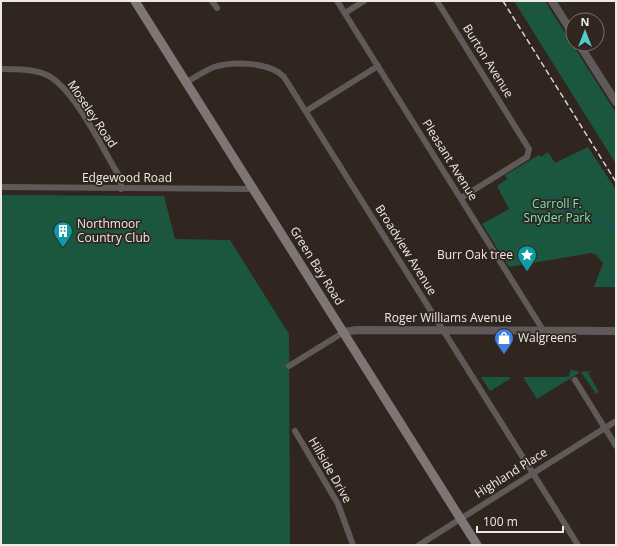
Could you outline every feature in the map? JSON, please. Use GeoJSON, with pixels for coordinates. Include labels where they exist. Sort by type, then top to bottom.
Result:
{"type":"FeatureCollection","features":[{"type":"Feature","properties":{"kind":"main road","name":"Green Bay Road"},"geometry":{"type":"LineString","coordinates":[[135,1],[477,545]]}},
{"type":"Feature","properties":{"kind":"street"},"geometry":{"type":"LineString","coordinates":[[212,1],[217,8]]}},
{"type":"Feature","properties":{"kind":"street","name":"Pleasant Avenue"},"geometry":{"type":"LineString","coordinates":[[337,1],[543,330]]}},
{"type":"Feature","properties":{"kind":"street"},"geometry":{"type":"LineString","coordinates":[[345,13],[364,1]]}},
{"type":"Feature","properties":{"kind":"street","name":"Burton Avenue"},"geometry":{"type":"LineString","coordinates":[[438,1],[529,149],[528,157],[461,198]]}},
{"type":"Feature","properties":{"kind":"street"},"geometry":{"type":"LineString","coordinates":[[552,1],[565,21]]}},
{"type":"Feature","properties":{"kind":"street"},"geometry":{"type":"LineString","coordinates":[[585,52],[614,93],[616,102]]}},
{"type":"Feature","properties":{"kind":"street","name":"Broadview Avenue"},"geometry":{"type":"LineString","coordinates":[[187,82],[209,69],[221,65],[266,66],[277,70],[284,77],[578,545]]}},
{"type":"Feature","properties":{"kind":"street"},"geometry":{"type":"LineString","coordinates":[[306,111],[378,66]]}},
{"type":"Feature","properties":{"kind":"street","name":"Moseley Road"},"geometry":{"type":"LineString","coordinates":[[1,69],[41,73],[61,86],[76,105],[118,174],[121,181],[121,189]]}},
{"type":"Feature","properties":{"kind":"street","name":"Edgewood Road"},"geometry":{"type":"LineString","coordinates":[[1,187],[254,189]]}},
{"type":"Feature","properties":{"kind":"street","name":"Roger Williams Avenue"},"geometry":{"type":"LineString","coordinates":[[289,366],[344,332],[357,330],[616,331]]}},
{"type":"Feature","properties":{"kind":"street"},"geometry":{"type":"LineString","coordinates":[[575,380],[616,446]]}},
{"type":"Feature","properties":{"kind":"street","name":"Highland Place"},"geometry":{"type":"LineString","coordinates":[[419,545],[616,421]]}},
{"type":"Feature","properties":{"kind":"street","name":"Hillside Drive"},"geometry":{"type":"LineString","coordinates":[[295,430],[338,504],[353,545]]}},
{"type":"Feature","properties":{"kind":"green space"},"geometry":{"type":"Polygon","coordinates":[[[514,1],[545,1],[565,33],[565,52],[577,52],[616,113],[616,164],[514,1]]]}},
{"type":"Feature","properties":{"kind":"green space","name":"Carroll F. Snyder Park"},"geometry":{"type":"Polygon","coordinates":[[[588,147],[616,190],[616,287],[594,287],[603,263],[596,255],[591,253],[509,267],[482,224],[509,209],[497,186],[507,179],[505,175],[539,155],[541,157],[548,152],[555,163],[588,147]]]}},
{"type":"Feature","properties":{"kind":"green space","name":"Northmoor Country Club"},"geometry":{"type":"Polygon","coordinates":[[[1,195],[164,196],[175,239],[230,240],[289,334],[290,545],[1,545],[1,195]]]}},
{"type":"Feature","properties":{"kind":"green space"},"geometry":{"type":"Polygon","coordinates":[[[570,370],[578,371],[579,373],[537,399],[523,377],[569,377],[570,370]]]}},
{"type":"Feature","properties":{"kind":"green space"},"geometry":{"type":"Polygon","coordinates":[[[593,371],[588,373],[599,392],[596,394],[581,372],[593,371]]]}},
{"type":"Feature","properties":{"kind":"green space"},"geometry":{"type":"Polygon","coordinates":[[[481,377],[509,377],[510,379],[490,391],[481,377]]]}},
{"type":"Feature","properties":{"kind":"waterway"},"geometry":{"type":"LineString","coordinates":[[556,196],[560,205],[566,211],[571,209],[587,220],[597,220],[603,222],[611,229],[616,228]]}},
{"type":"Feature","properties":{"kind":"waterway"},"geometry":{"type":"LineString","coordinates":[[609,285],[615,278],[616,270]]}},
{"type":"Feature","properties":{"kind":"waterway"},"geometry":{"type":"LineString","coordinates":[[567,376],[573,381]]}},
{"type":"Feature","properties":{"kind":"railway"},"geometry":{"type":"LineString","coordinates":[[503,1],[616,182]]}},
{"type":"Feature","properties":{"kind":"place","name":"Northmoor Country Club"},"geometry":{"type":"Point","coordinates":[63,248]}},
{"type":"Feature","properties":{"kind":"place","name":"Burr Oak tree"},"geometry":{"type":"Point","coordinates":[527,272]}},
{"type":"Feature","properties":{"kind":"place","name":"Walgreens"},"geometry":{"type":"Point","coordinates":[504,355]}}]}
